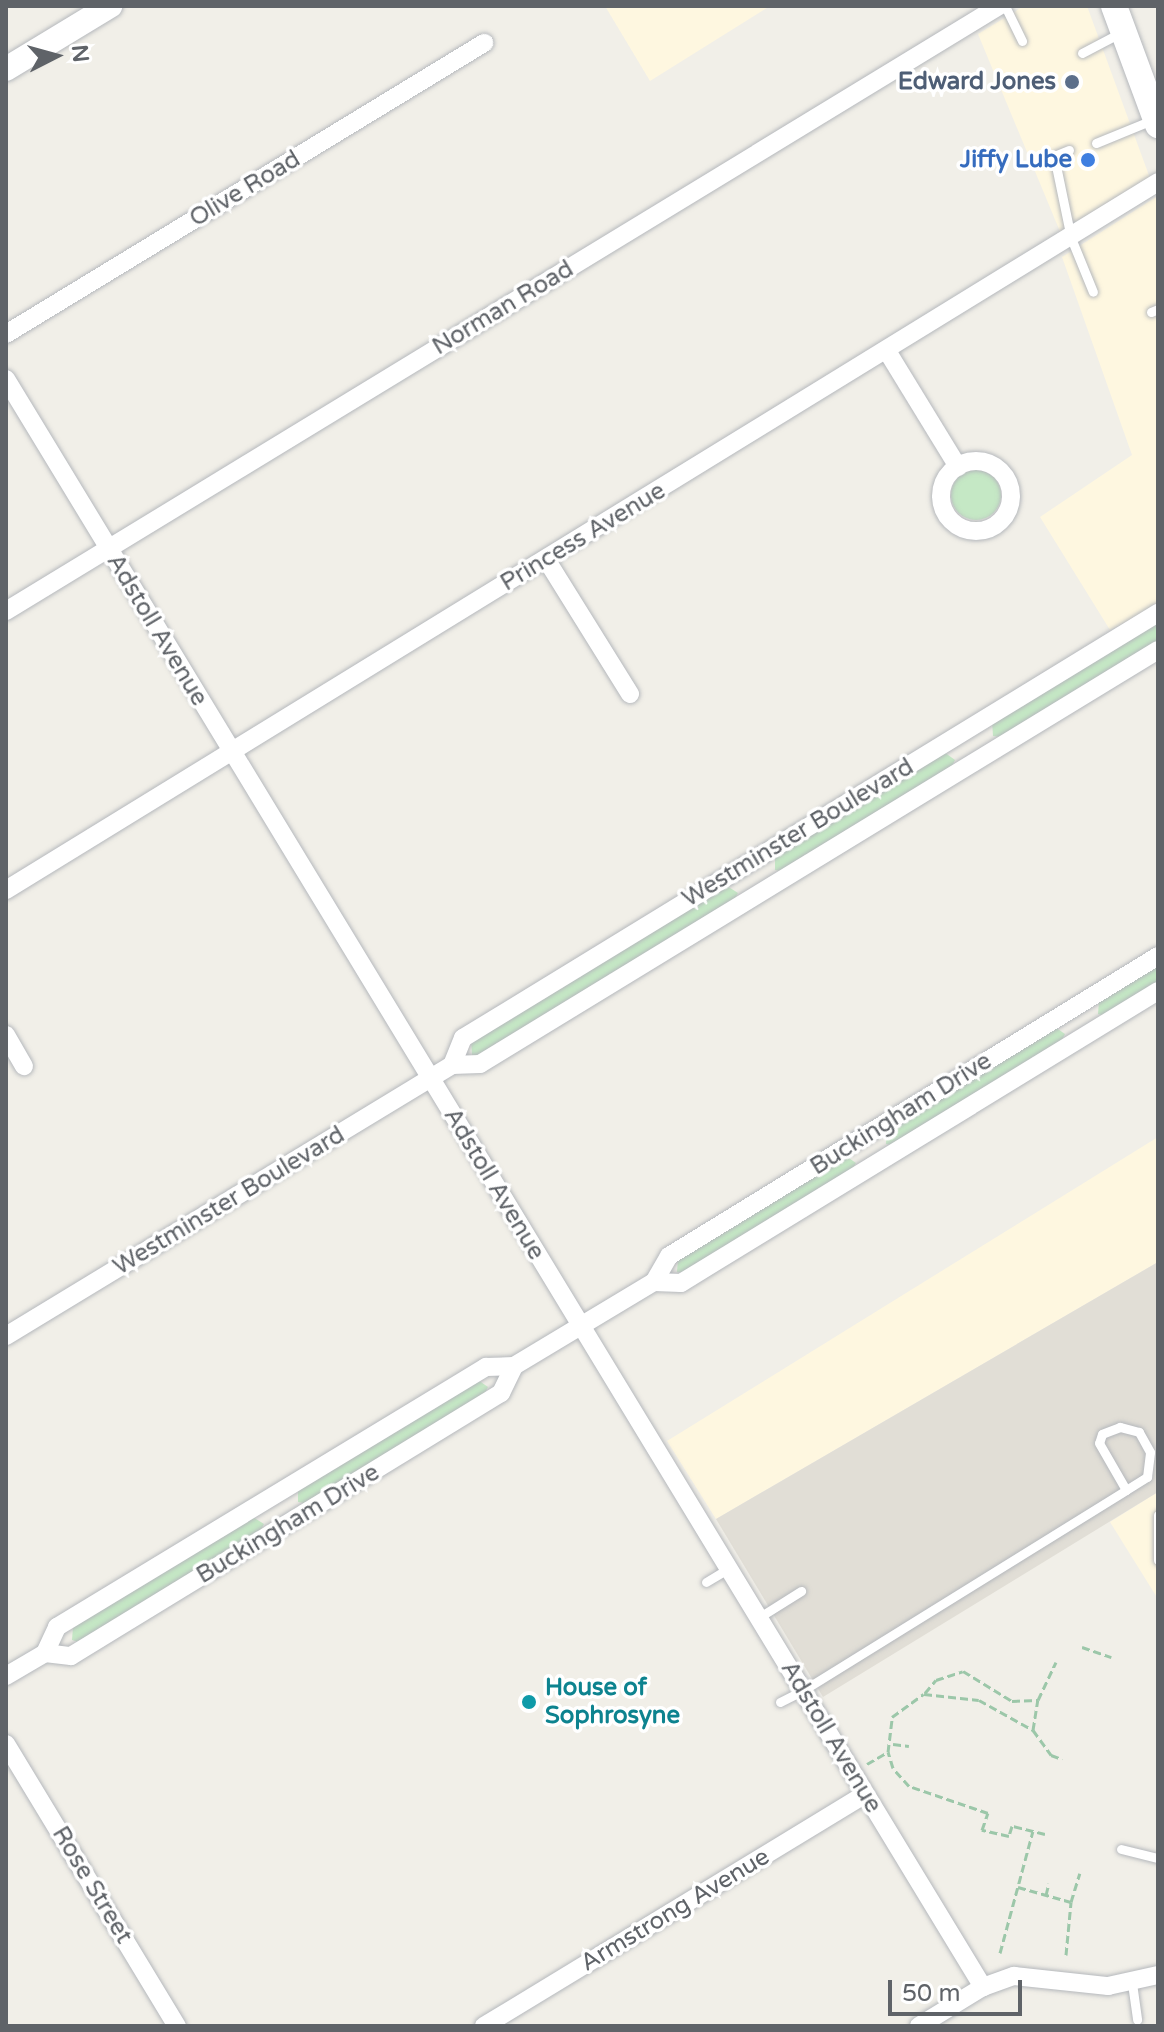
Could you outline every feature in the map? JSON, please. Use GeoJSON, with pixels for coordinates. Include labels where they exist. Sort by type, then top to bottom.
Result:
{"type":"FeatureCollection","features":[{"type":"Feature","properties":{"kind":"main road"},"geometry":{"type":"LineString","coordinates":[[1114,6],[1157,122]]}},
{"type":"Feature","properties":{"kind":"street"},"geometry":{"type":"LineString","coordinates":[[6,69],[110,6]]}},
{"type":"Feature","properties":{"kind":"street","name":"Norman Road"},"geometry":{"type":"LineString","coordinates":[[6,611],[973,13],[1002,6]]}},
{"type":"Feature","properties":{"kind":"street","name":"Olive Road"},"geometry":{"type":"LineString","coordinates":[[6,334],[484,43]]}},
{"type":"Feature","properties":{"kind":"street","name":"Princess Avenue"},"geometry":{"type":"LineString","coordinates":[[6,890],[1158,182]]}},
{"type":"Feature","properties":{"kind":"street"},"geometry":{"type":"LineString","coordinates":[[887,351],[958,467]]}},
{"type":"Feature","properties":{"kind":"street","name":"Adstoll Avenue"},"geometry":{"type":"LineString","coordinates":[[6,379],[983,1987]]}},
{"type":"Feature","properties":{"kind":"street"},"geometry":{"type":"LineString","coordinates":[[546,559],[630,694]]}},
{"type":"Feature","properties":{"kind":"street","name":"Westminster Boulevard"},"geometry":{"type":"LineString","coordinates":[[452,1065],[463,1038],[1158,613]]}},
{"type":"Feature","properties":{"kind":"street","name":"Westminster Boulevard"},"geometry":{"type":"LineString","coordinates":[[6,1336],[429,1078],[452,1065],[480,1064],[1158,650]]}},
{"type":"Feature","properties":{"kind":"street","name":"Buckingham Drive"},"geometry":{"type":"LineString","coordinates":[[6,1676],[45,1653],[57,1627],[70,1618],[486,1367],[514,1366],[654,1282],[669,1256],[1158,956]]}},
{"type":"Feature","properties":{"kind":"street","name":"Buckingham Drive"},"geometry":{"type":"LineString","coordinates":[[654,1282],[681,1283],[1158,991]]}},
{"type":"Feature","properties":{"kind":"street"},"geometry":{"type":"LineString","coordinates":[[6,1035],[24,1066]]}},
{"type":"Feature","properties":{"kind":"street","name":"Buckingham Drive"},"geometry":{"type":"LineString","coordinates":[[45,1653],[71,1656],[488,1402],[501,1393],[514,1366]]}},
{"type":"Feature","properties":{"kind":"street","name":"Rose Street"},"geometry":{"type":"LineString","coordinates":[[6,1744],[177,2026]]}},
{"type":"Feature","properties":{"kind":"street","name":"Armstrong Avenue"},"geometry":{"type":"LineString","coordinates":[[484,2026],[865,1794]]}},
{"type":"Feature","properties":{"kind":"street"},"geometry":{"type":"LineString","coordinates":[[919,2026],[983,1987],[1014,1976],[1132,1983],[1158,1975]]}},
{"type":"Feature","properties":{"kind":"lane"},"geometry":{"type":"LineString","coordinates":[[1002,6],[1022,41]]}},
{"type":"Feature","properties":{"kind":"lane"},"geometry":{"type":"LineString","coordinates":[[1082,53],[1123,31]]}},
{"type":"Feature","properties":{"kind":"lane"},"geometry":{"type":"LineString","coordinates":[[1096,143],[1157,122]]}},
{"type":"Feature","properties":{"kind":"lane"},"geometry":{"type":"LineString","coordinates":[[1069,150],[1054,156],[1071,238],[1093,292]]}},
{"type":"Feature","properties":{"kind":"lane"},"geometry":{"type":"LineString","coordinates":[[780,1702],[802,1691],[1147,1477],[1150,1452],[1139,1432],[1120,1427],[1102,1434],[1099,1443],[1126,1490]]}},
{"type":"Feature","properties":{"kind":"lane"},"geometry":{"type":"LineString","coordinates":[[1158,1515],[1158,1560]]}},
{"type":"Feature","properties":{"kind":"lane"},"geometry":{"type":"LineString","coordinates":[[706,1582],[728,1569]]}},
{"type":"Feature","properties":{"kind":"lane"},"geometry":{"type":"LineString","coordinates":[[758,1618],[801,1591]]}},
{"type":"Feature","properties":{"kind":"lane"},"geometry":{"type":"LineString","coordinates":[[1121,1849],[1158,1858]]}},
{"type":"Feature","properties":{"kind":"lane"},"geometry":{"type":"LineString","coordinates":[[1132,1983],[1137,2020]]}},
{"type":"Feature","properties":{"kind":"path"},"geometry":{"type":"LineString","coordinates":[[1082,1647],[1111,1657]]}},
{"type":"Feature","properties":{"kind":"path"},"geometry":{"type":"LineString","coordinates":[[1033,1730],[1038,1700],[1056,1662]]}},
{"type":"Feature","properties":{"kind":"path"},"geometry":{"type":"LineString","coordinates":[[1038,1700],[1012,1701],[963,1671],[936,1680],[924,1694],[892,1717],[888,1752],[893,1768],[909,1786],[988,1813],[982,1830],[1009,1836],[1012,1826],[1045,1834]]}},
{"type":"Feature","properties":{"kind":"path"},"geometry":{"type":"LineString","coordinates":[[989,1705],[995,1693]]}},
{"type":"Feature","properties":{"kind":"path"},"geometry":{"type":"LineString","coordinates":[[924,1694],[963,1695],[989,1705],[1033,1730],[1051,1755],[1062,1759]]}},
{"type":"Feature","properties":{"kind":"path"},"geometry":{"type":"LineString","coordinates":[[891,1743],[909,1746]]}},
{"type":"Feature","properties":{"kind":"path"},"geometry":{"type":"LineString","coordinates":[[864,1765],[888,1752]]}},
{"type":"Feature","properties":{"kind":"path"},"geometry":{"type":"LineString","coordinates":[[1000,1953],[1033,1831]]}},
{"type":"Feature","properties":{"kind":"path"},"geometry":{"type":"LineString","coordinates":[[1066,1955],[1071,1902],[1080,1873]]}},
{"type":"Feature","properties":{"kind":"path"},"geometry":{"type":"LineString","coordinates":[[1046,1895],[1049,1883]]}},
{"type":"Feature","properties":{"kind":"path"},"geometry":{"type":"LineString","coordinates":[[1018,1887],[1071,1902]]}},
{"type":"Feature","properties":{"kind":"shaded area"},"geometry":{"type":"Polygon","coordinates":[[[605,6],[770,6],[650,81],[605,6]]]}},
{"type":"Feature","properties":{"kind":"shaded area"},"geometry":{"type":"Polygon","coordinates":[[[1024,6],[1087,6],[1151,181],[1061,234],[978,34],[1024,6]]]}},
{"type":"Feature","properties":{"kind":"shaded area"},"geometry":{"type":"Polygon","coordinates":[[[1156,197],[1158,606],[1110,630],[1040,517],[1132,455],[1062,257],[1156,197]]]}},
{"type":"Feature","properties":{"kind":"shaded area"},"geometry":{"type":"Polygon","coordinates":[[[1158,1137],[1158,1262],[716,1519],[667,1441],[1158,1137]]]}},
{"type":"Feature","properties":{"kind":"shaded area"},"geometry":{"type":"Polygon","coordinates":[[[1158,1262],[1158,1492],[823,1697],[716,1519],[1158,1262]]]}},
{"type":"Feature","properties":{"kind":"shaded area"},"geometry":{"type":"Polygon","coordinates":[[[1158,1492],[1158,1599],[1110,1522],[1158,1492]]]}},
{"type":"Feature","properties":{"kind":"green space"},"geometry":{"type":"Polygon","coordinates":[[[976,470],[994,477],[1001,495],[994,513],[976,520],[958,513],[951,495],[958,477],[976,470]]]}},
{"type":"Feature","properties":{"kind":"green space"},"geometry":{"type":"Polygon","coordinates":[[[1158,621],[1158,641],[1000,737],[993,736],[992,721],[1158,621]]]}},
{"type":"Feature","properties":{"kind":"green space"},"geometry":{"type":"Polygon","coordinates":[[[944,752],[955,760],[951,768],[782,871],[775,870],[775,854],[944,752]]]}},
{"type":"Feature","properties":{"kind":"green space"},"geometry":{"type":"Polygon","coordinates":[[[727,886],[738,893],[734,900],[479,1056],[472,1055],[471,1039],[727,886]]]}},
{"type":"Feature","properties":{"kind":"green space"},"geometry":{"type":"Polygon","coordinates":[[[1158,965],[1158,983],[1105,1016],[1098,1014],[1099,1001],[1158,965]]]}},
{"type":"Feature","properties":{"kind":"green space"},"geometry":{"type":"Polygon","coordinates":[[[1055,1027],[1065,1034],[1061,1042],[892,1145],[886,1144],[887,1130],[1055,1027]]]}},
{"type":"Feature","properties":{"kind":"green space"},"geometry":{"type":"Polygon","coordinates":[[[846,1156],[856,1163],[852,1170],[683,1273],[677,1272],[678,1259],[846,1156]]]}},
{"type":"Feature","properties":{"kind":"green space"},"geometry":{"type":"Polygon","coordinates":[[[478,1380],[488,1387],[484,1395],[304,1503],[298,1502],[298,1489],[478,1380]]]}},
{"type":"Feature","properties":{"kind":"green space"},"geometry":{"type":"Polygon","coordinates":[[[253,1517],[264,1524],[260,1531],[78,1642],[72,1640],[73,1627],[253,1517]]]}},
{"type":"Feature","properties":{"kind":"place","name":"Edward Jones"},"geometry":{"type":"Point","coordinates":[1072,82]}},
{"type":"Feature","properties":{"kind":"place","name":"Jiffy Lube"},"geometry":{"type":"Point","coordinates":[1088,160]}},
{"type":"Feature","properties":{"kind":"place","name":"House of Sophrosyne"},"geometry":{"type":"Point","coordinates":[529,1702]}}]}
